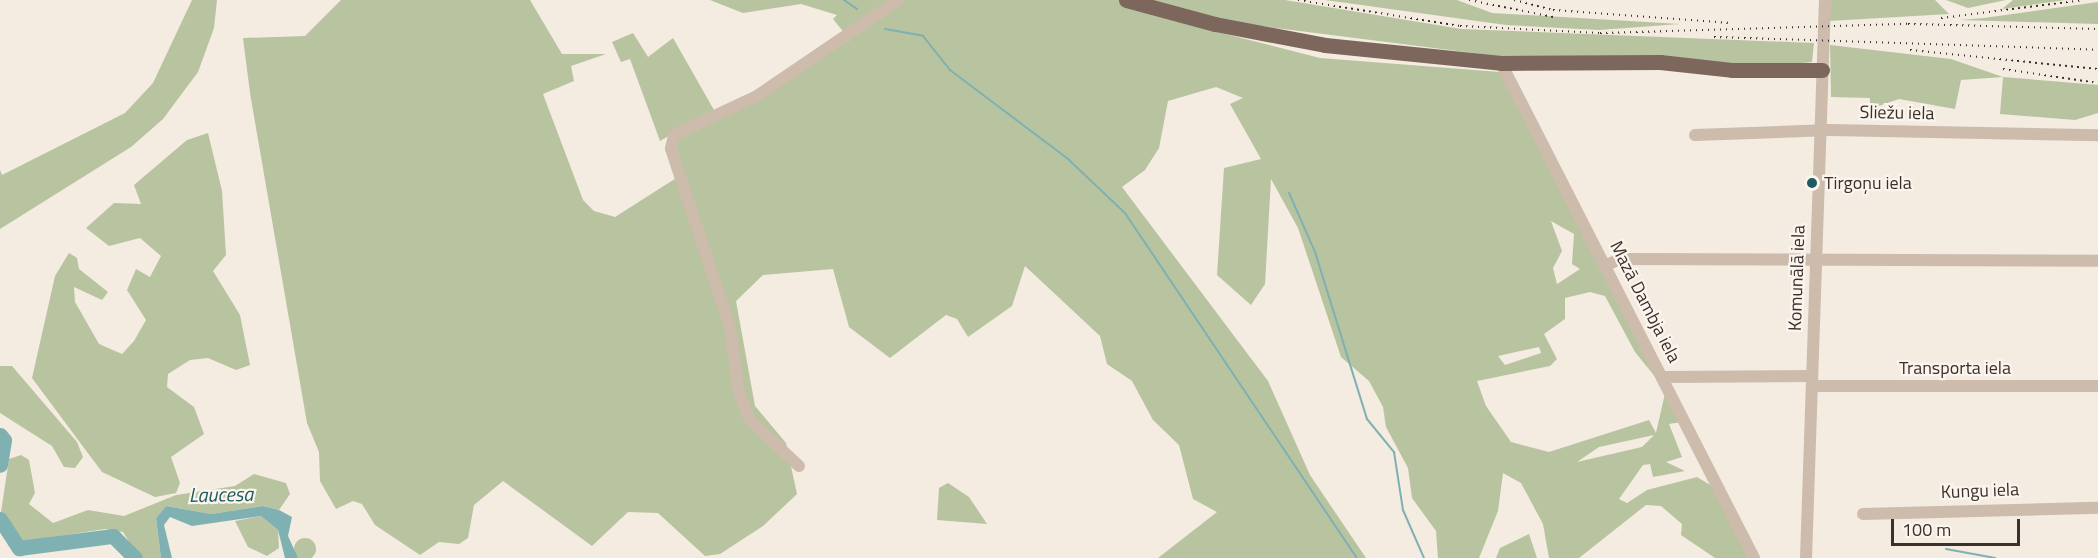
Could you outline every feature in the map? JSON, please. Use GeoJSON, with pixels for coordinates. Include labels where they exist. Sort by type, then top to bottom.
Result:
{"type":"FeatureCollection","features":[{"type":"Feature","properties":{"kind":"main road"},"geometry":{"type":"LineString","coordinates":[[1126,0],[1215,24],[1325,45],[1501,63],[1660,62],[1732,70],[1822,70]]}},
{"type":"Feature","properties":{"kind":"street"},"geometry":{"type":"LineString","coordinates":[[800,466],[750,420],[739,393],[730,327],[677,170],[674,135],[757,96],[898,0]]}},
{"type":"Feature","properties":{"kind":"street","name":"Komunālā iela"},"geometry":{"type":"LineString","coordinates":[[1806,558],[1825,0]]}},
{"type":"Feature","properties":{"kind":"street","name":"Mazā Dambja iela"},"geometry":{"type":"LineString","coordinates":[[1501,63],[1664,377],[1754,558]]}},
{"type":"Feature","properties":{"kind":"street","name":"Sliežu iela"},"geometry":{"type":"LineString","coordinates":[[1695,135],[1820,132],[2098,135]]}},
{"type":"Feature","properties":{"kind":"street"},"geometry":{"type":"LineString","coordinates":[[1606,265],[1621,259],[2098,261]]}},
{"type":"Feature","properties":{"kind":"street","name":"Transporta iela"},"geometry":{"type":"LineString","coordinates":[[1664,377],[2098,386]]}},
{"type":"Feature","properties":{"kind":"street","name":"Kungu iela"},"geometry":{"type":"LineString","coordinates":[[1863,514],[2098,508]]}},
{"type":"Feature","properties":{"kind":"green space"},"geometry":{"type":"Polygon","coordinates":[[[192,0],[217,0],[214,28],[198,72],[163,119],[131,147],[0,229],[0,170],[2,175],[125,113],[153,83],[192,0]]]}},
{"type":"Feature","properties":{"kind":"green space"},"geometry":{"type":"Polygon","coordinates":[[[341,0],[530,0],[562,54],[606,54],[571,66],[574,81],[543,94],[583,200],[594,211],[615,217],[681,175],[676,143],[681,135],[850,40],[833,19],[837,15],[801,4],[743,13],[710,0],[1127,0],[1210,30],[1320,58],[1500,72],[1657,379],[1635,352],[1605,296],[1590,292],[1565,298],[1565,319],[1544,334],[1557,359],[1550,366],[1477,381],[1486,406],[1511,442],[1549,452],[1649,420],[1656,433],[1666,389],[1682,422],[1669,424],[1682,457],[1666,462],[1685,471],[1653,477],[1650,464],[1643,465],[1619,499],[1627,503],[1647,490],[1697,477],[1712,486],[1749,558],[1715,558],[1681,535],[1682,524],[1661,506],[1646,505],[1579,558],[1549,558],[1543,524],[1521,483],[1503,473],[1498,511],[1479,558],[1438,558],[1436,531],[1412,498],[1408,468],[1386,427],[1383,407],[1369,381],[1341,357],[1298,228],[1271,179],[1265,284],[1251,305],[1217,275],[1224,168],[1261,159],[1230,104],[1243,98],[1216,87],[1168,101],[1159,148],[1145,170],[1122,187],[1268,381],[1310,475],[1366,558],[1158,558],[1217,512],[1193,499],[1179,445],[1153,420],[1132,381],[1107,364],[1100,336],[1025,266],[1012,306],[968,337],[957,319],[946,315],[890,358],[849,327],[833,269],[763,275],[736,301],[755,406],[786,443],[797,494],[763,526],[720,554],[705,556],[658,513],[628,512],[592,546],[503,481],[474,505],[468,538],[459,544],[439,542],[420,555],[375,525],[362,504],[353,501],[336,509],[320,481],[319,452],[307,423],[250,93],[243,38],[305,36],[341,0]],[[1551,221],[1562,251],[1553,268],[1557,284],[1580,269],[1572,264],[1574,234],[1551,221]],[[1539,347],[1498,356],[1505,365],[1541,353],[1539,347]],[[1654,435],[1599,447],[1577,462],[1642,447],[1654,435]]]}},
{"type":"Feature","properties":{"kind":"green space"},"geometry":{"type":"Polygon","coordinates":[[[1149,0],[1285,0],[1461,29],[1814,43],[1812,62],[1784,65],[1505,57],[1221,21],[1149,0]]]}},
{"type":"Feature","properties":{"kind":"green space"},"geometry":{"type":"Polygon","coordinates":[[[1325,0],[1457,0],[1492,13],[1680,24],[1599,30],[1506,25],[1325,0]]]}},
{"type":"Feature","properties":{"kind":"green space"},"geometry":{"type":"Polygon","coordinates":[[[1831,0],[1935,0],[1949,14],[1829,21],[1831,0]]]}},
{"type":"Feature","properties":{"kind":"green space"},"geometry":{"type":"Polygon","coordinates":[[[1946,0],[2006,0],[1968,8],[1946,0]]]}},
{"type":"Feature","properties":{"kind":"green space"},"geometry":{"type":"Polygon","coordinates":[[[2013,0],[2065,0],[2002,9],[2013,0]]]}},
{"type":"Feature","properties":{"kind":"green space"},"geometry":{"type":"Polygon","coordinates":[[[2098,2],[2098,24],[1960,20],[1984,18],[2098,2]]]}},
{"type":"Feature","properties":{"kind":"green space"},"geometry":{"type":"Polygon","coordinates":[[[633,33],[648,57],[673,38],[714,110],[660,141],[630,59],[621,62],[612,42],[633,33]]]}},
{"type":"Feature","properties":{"kind":"green space"},"geometry":{"type":"Polygon","coordinates":[[[1830,45],[1951,59],[2003,77],[1961,80],[1955,109],[1899,99],[1870,109],[1870,98],[1831,97],[1830,45]]]}},
{"type":"Feature","properties":{"kind":"green space"},"geometry":{"type":"Polygon","coordinates":[[[2003,77],[2098,85],[2098,113],[2075,120],[2000,114],[2003,77]]]}},
{"type":"Feature","properties":{"kind":"green space"},"geometry":{"type":"Polygon","coordinates":[[[208,133],[222,191],[226,255],[213,271],[240,315],[250,365],[236,370],[208,358],[190,360],[168,374],[167,387],[194,407],[204,434],[171,457],[180,483],[176,493],[155,497],[102,472],[32,378],[55,276],[69,253],[77,258],[79,269],[108,292],[102,300],[74,287],[75,302],[99,344],[122,354],[134,341],[146,320],[127,290],[136,269],[150,277],[161,256],[140,238],[109,246],[86,228],[114,203],[141,204],[134,185],[187,140],[208,133]]]}},
{"type":"Feature","properties":{"kind":"green space"},"geometry":{"type":"Polygon","coordinates":[[[0,366],[12,366],[77,442],[83,457],[75,468],[64,467],[52,446],[0,413],[0,366]]]}},
{"type":"Feature","properties":{"kind":"green space"},"geometry":{"type":"Polygon","coordinates":[[[21,455],[29,460],[35,493],[29,504],[53,523],[88,510],[124,516],[176,495],[235,486],[254,474],[286,483],[290,494],[279,510],[263,506],[211,514],[166,506],[156,518],[161,558],[139,558],[123,532],[105,529],[21,542],[1,512],[9,459],[21,455]]]}},
{"type":"Feature","properties":{"kind":"green space"},"geometry":{"type":"Polygon","coordinates":[[[948,483],[969,497],[987,524],[937,520],[939,488],[948,483]]]}},
{"type":"Feature","properties":{"kind":"green space"},"geometry":{"type":"Polygon","coordinates":[[[261,516],[278,530],[279,548],[267,556],[248,547],[235,521],[261,516]]]}},
{"type":"Feature","properties":{"kind":"green space"},"geometry":{"type":"Polygon","coordinates":[[[1529,534],[1537,558],[1496,558],[1500,548],[1529,534]]]}},
{"type":"Feature","properties":{"kind":"green space"},"geometry":{"type":"Polygon","coordinates":[[[305,538],[315,545],[316,549],[309,559],[305,560],[295,553],[294,549],[301,539],[305,538]]]}},
{"type":"Feature","properties":{"kind":"water"},"geometry":{"type":"Polygon","coordinates":[[[166,506],[211,514],[263,506],[279,510],[292,517],[288,536],[298,558],[285,558],[278,530],[261,516],[192,526],[170,517],[164,525],[172,558],[161,558],[156,518],[166,506]]]}},
{"type":"Feature","properties":{"kind":"waterway"},"geometry":{"type":"LineString","coordinates":[[844,0],[857,9]]}},
{"type":"Feature","properties":{"kind":"waterway"},"geometry":{"type":"LineString","coordinates":[[885,29],[923,36],[950,70],[1068,159],[1125,213],[1357,558]]}},
{"type":"Feature","properties":{"kind":"waterway"},"geometry":{"type":"LineString","coordinates":[[1289,193],[1315,252],[1367,419],[1394,452],[1403,510],[1424,558]]}},
{"type":"Feature","properties":{"kind":"waterway","name":"Laucesa"},"geometry":{"type":"LineString","coordinates":[[0,435],[4,440],[0,465]]}},
{"type":"Feature","properties":{"kind":"waterway","name":"Laucesa"},"geometry":{"type":"LineString","coordinates":[[0,519],[19,548],[113,536],[135,558]]}},
{"type":"Feature","properties":{"kind":"waterway"},"geometry":{"type":"LineString","coordinates":[[1946,549],[1995,558]]}},
{"type":"Feature","properties":{"kind":"railway"},"geometry":{"type":"LineString","coordinates":[[1298,0],[1460,26],[1600,33],[1908,24],[2098,29]]}},
{"type":"Feature","properties":{"kind":"railway"},"geometry":{"type":"LineString","coordinates":[[1469,0],[1553,17]]}},
{"type":"Feature","properties":{"kind":"railway"},"geometry":{"type":"LineString","coordinates":[[1514,0],[1553,10],[1732,23]]}},
{"type":"Feature","properties":{"kind":"railway"},"geometry":{"type":"LineString","coordinates":[[1941,18],[2083,0]]}},
{"type":"Feature","properties":{"kind":"railway"},"geometry":{"type":"LineString","coordinates":[[1714,37],[2098,50]]}},
{"type":"Feature","properties":{"kind":"railway"},"geometry":{"type":"LineString","coordinates":[[1910,50],[2098,69]]}},
{"type":"Feature","properties":{"kind":"railway"},"geometry":{"type":"LineString","coordinates":[[2003,69],[2098,83]]}},
{"type":"Feature","properties":{"kind":"place","name":"Tirgoņu iela"},"geometry":{"type":"Point","coordinates":[1812,183]}}]}
